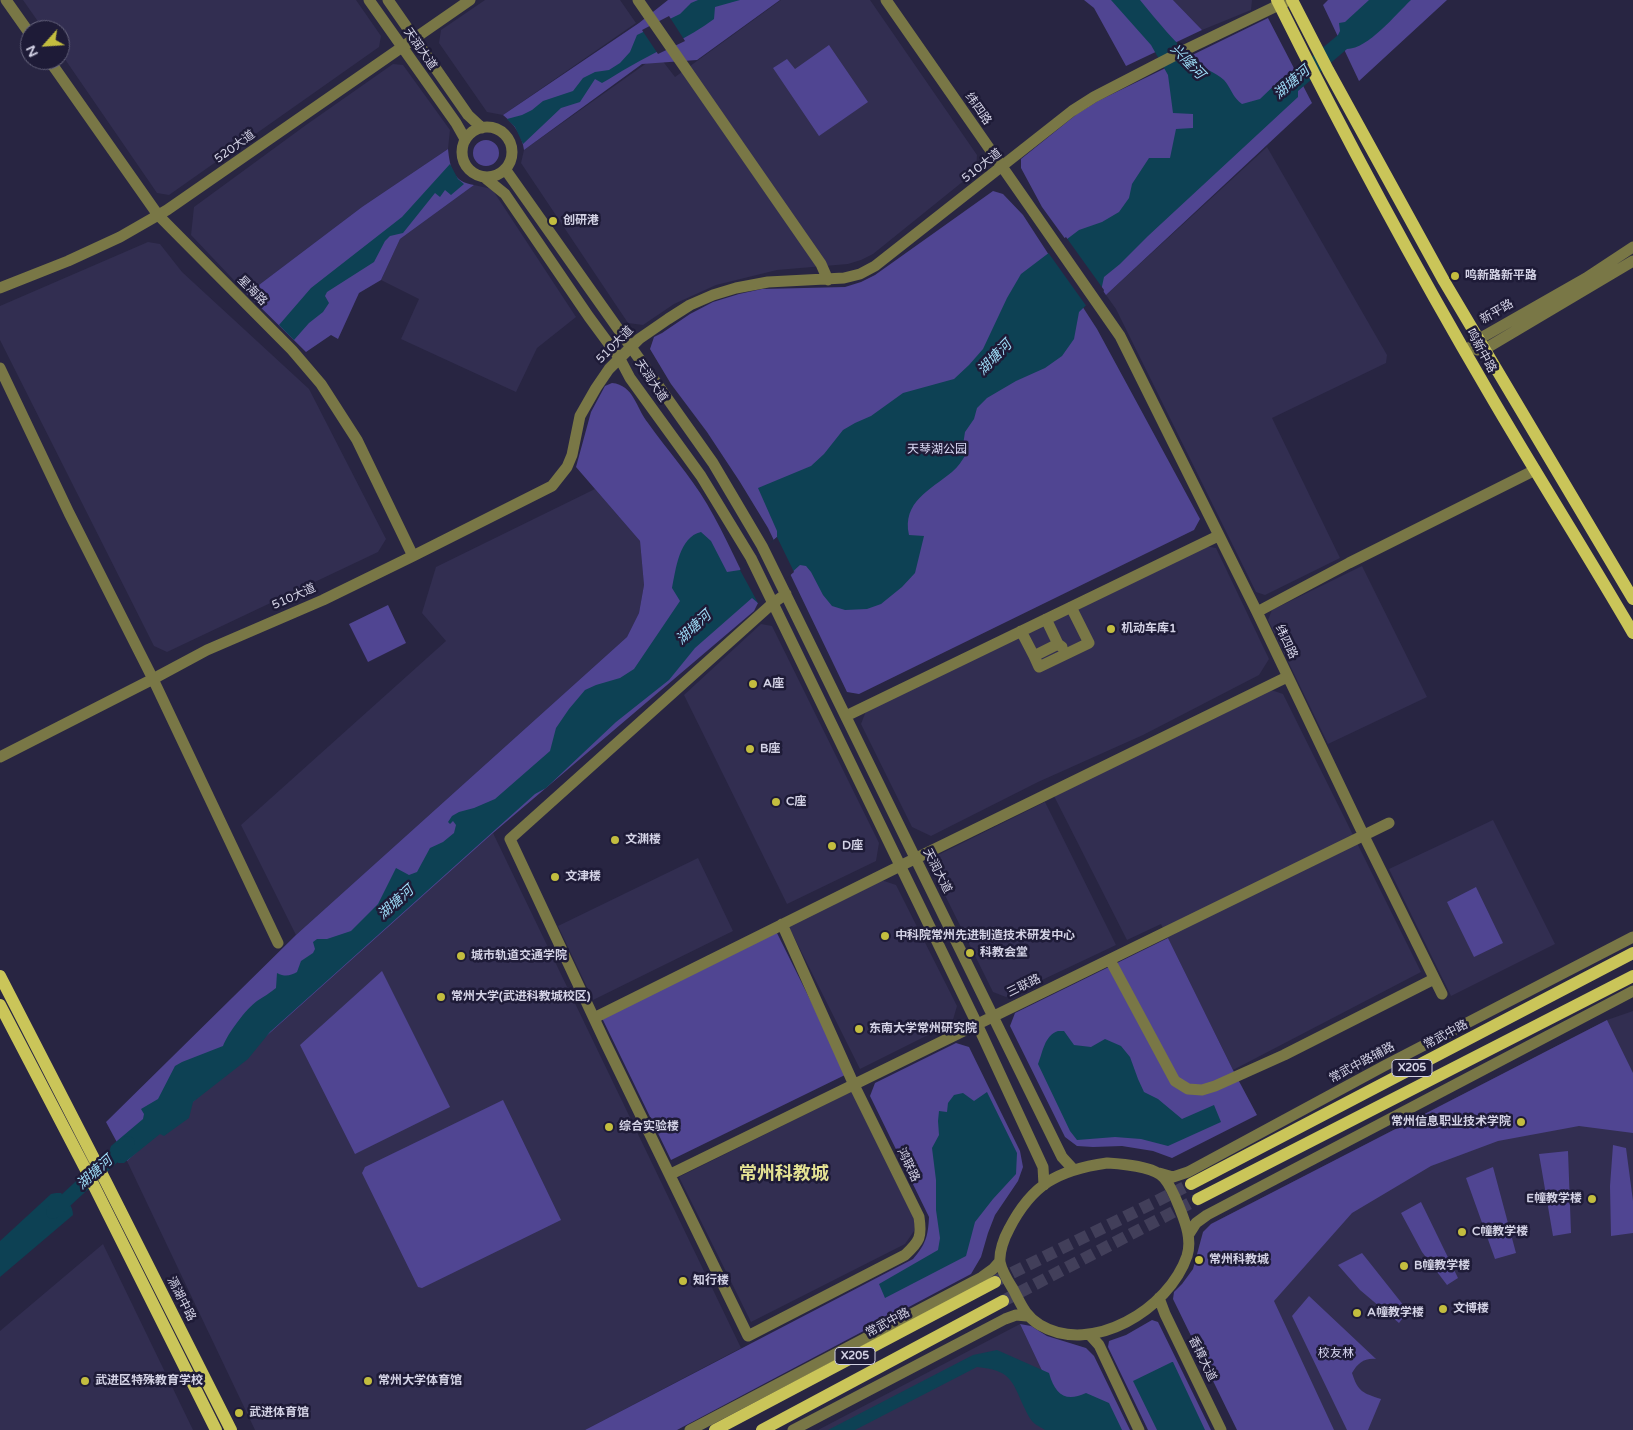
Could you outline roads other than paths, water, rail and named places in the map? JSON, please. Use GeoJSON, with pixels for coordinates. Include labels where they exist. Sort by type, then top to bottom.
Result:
{"type":"FeatureCollection","features":[{"type":"Feature","properties":{"kind":"main road","name":"鸣新中路"},"geometry":{"type":"LineString","coordinates":[[1285,1],[1317,48],[1444,281],[1633,599]]}},
{"type":"Feature","properties":{"kind":"main road","name":"鸣新中路"},"geometry":{"type":"LineString","coordinates":[[1285,1],[1307,60],[1410,254],[1465,352],[1633,633]]}},
{"type":"Feature","properties":{"kind":"main road","name":"常武中路"},"geometry":{"type":"LineString","coordinates":[[1191,1184],[1633,953]]}},
{"type":"Feature","properties":{"kind":"main road"},"geometry":{"type":"LineString","coordinates":[[0,976],[91,1166],[96,1191],[216,1430]]}},
{"type":"Feature","properties":{"kind":"main road","name":"X205"},"geometry":{"type":"LineString","coordinates":[[1198,1199],[1633,976]]}},
{"type":"Feature","properties":{"kind":"main road"},"geometry":{"type":"LineString","coordinates":[[0,1005],[91,1166]]}},
{"type":"Feature","properties":{"kind":"main road","name":"滆湖中路"},"geometry":{"type":"LineString","coordinates":[[91,1166],[106,1182],[231,1430]]}},
{"type":"Feature","properties":{"kind":"main road","name":"常武中路"},"geometry":{"type":"LineString","coordinates":[[715,1430],[995,1282]]}},
{"type":"Feature","properties":{"kind":"main road","name":"X205"},"geometry":{"type":"LineString","coordinates":[[762,1430],[1002,1300]]}},
{"type":"Feature","properties":{"kind":"street"},"geometry":{"type":"LineString","coordinates":[[6,0],[20,20]]}},
{"type":"Feature","properties":{"kind":"street","name":"天润大道"},"geometry":{"type":"LineString","coordinates":[[369,0],[456,123],[465,139],[462,147],[464,163],[469,170],[484,177],[505,194],[620,359],[630,378],[701,476],[751,558],[771,598]]}},
{"type":"Feature","properties":{"kind":"street","name":"天润大道"},"geometry":{"type":"LineString","coordinates":[[388,0],[468,115],[482,128],[496,129],[508,139],[511,154],[505,169],[738,502],[784,589],[1062,1157],[1073,1169]]}},
{"type":"Feature","properties":{"kind":"street","name":"520大道"},"geometry":{"type":"LineString","coordinates":[[0,288],[102,245],[158,215],[221,174],[470,0]]}},
{"type":"Feature","properties":{"kind":"street"},"geometry":{"type":"LineString","coordinates":[[638,0],[821,264],[828,280]]}},
{"type":"Feature","properties":{"kind":"street","name":"纬四路"},"geometry":{"type":"LineString","coordinates":[[886,0],[1120,336],[1257,612],[1442,994]]}},
{"type":"Feature","properties":{"kind":"street","name":"510大道"},"geometry":{"type":"LineString","coordinates":[[0,758],[207,650],[323,600],[552,486],[567,467],[572,456],[580,416],[609,369],[639,339],[668,319],[690,305],[736,288],[768,282],[844,278],[860,274],[876,266],[1072,111],[1094,97],[1154,66],[1285,1]]}},
{"type":"Feature","properties":{"kind":"street","name":"星海路"},"geometry":{"type":"LineString","coordinates":[[55,70],[158,215],[292,350],[321,384],[357,440],[413,556]]}},
{"type":"Feature","properties":{"kind":"street"},"geometry":{"type":"LineString","coordinates":[[465,139],[470,133],[482,128]]}},
{"type":"Feature","properties":{"kind":"street"},"geometry":{"type":"LineString","coordinates":[[484,177],[499,174],[505,169]]}},
{"type":"Feature","properties":{"kind":"street","name":"新平路"},"geometry":{"type":"LineString","coordinates":[[1482,344],[1633,247]]}},
{"type":"Feature","properties":{"kind":"street","name":"新平路"},"geometry":{"type":"LineString","coordinates":[[1465,352],[1633,261]]}},
{"type":"Feature","properties":{"kind":"street"},"geometry":{"type":"LineString","coordinates":[[0,368],[69,513],[153,679],[278,943]]}},
{"type":"Feature","properties":{"kind":"street"},"geometry":{"type":"LineString","coordinates":[[1257,612],[1349,562],[1535,470]]}},
{"type":"Feature","properties":{"kind":"street"},"geometry":{"type":"LineString","coordinates":[[846,716],[1218,536]]}},
{"type":"Feature","properties":{"kind":"street"},"geometry":{"type":"LineString","coordinates":[[670,1174],[510,840],[771,598],[784,589]]}},
{"type":"Feature","properties":{"kind":"street"},"geometry":{"type":"LineString","coordinates":[[771,598],[977,1024],[1043,1167],[1044,1185]]}},
{"type":"Feature","properties":{"kind":"street"},"geometry":{"type":"LineString","coordinates":[[1021,631],[1034,656],[1037,669],[1069,654],[1089,643],[1071,607]]}},
{"type":"Feature","properties":{"kind":"street"},"geometry":{"type":"LineString","coordinates":[[1046,619],[1058,644],[1069,654]]}},
{"type":"Feature","properties":{"kind":"street"},"geometry":{"type":"LineString","coordinates":[[1034,656],[1058,644]]}},
{"type":"Feature","properties":{"kind":"street"},"geometry":{"type":"LineString","coordinates":[[594,1018],[1287,677]]}},
{"type":"Feature","properties":{"kind":"street","name":"三联路"},"geometry":{"type":"LineString","coordinates":[[670,1174],[1389,823]]}},
{"type":"Feature","properties":{"kind":"street","name":"鸿联路"},"geometry":{"type":"LineString","coordinates":[[670,1174],[748,1336],[906,1255],[917,1243],[921,1233],[919,1218],[854,1085],[782,924]]}},
{"type":"Feature","properties":{"kind":"street","name":"常武中路辅路"},"geometry":{"type":"LineString","coordinates":[[1156,1172],[1173,1177],[1188,1172],[1384,1066],[1633,938]]}},
{"type":"Feature","properties":{"kind":"street"},"geometry":{"type":"LineString","coordinates":[[1110,960],[1175,1081],[1188,1089],[1202,1090],[1284,1055],[1434,978]]}},
{"type":"Feature","properties":{"kind":"street"},"geometry":{"type":"LineString","coordinates":[[1189,1234],[1196,1223],[1207,1215],[1633,991]]}},
{"type":"Feature","properties":{"kind":"street"},"geometry":{"type":"LineString","coordinates":[[1107,1162],[1156,1172],[1164,1178],[1175,1198],[1189,1234],[1187,1255],[1174,1281],[1159,1298],[1144,1312],[1130,1320],[1090,1335],[1061,1333],[1041,1326],[1027,1316],[1003,1271],[1000,1261],[1004,1238],[1016,1214],[1033,1193],[1058,1176],[1073,1169],[1107,1162]]}},
{"type":"Feature","properties":{"kind":"street"},"geometry":{"type":"LineString","coordinates":[[690,1430],[982,1277],[1000,1261]]}},
{"type":"Feature","properties":{"kind":"street","name":"香樟大道"},"geometry":{"type":"LineString","coordinates":[[1159,1298],[1221,1430]]}},
{"type":"Feature","properties":{"kind":"street"},"geometry":{"type":"LineString","coordinates":[[793,1430],[1005,1319],[1016,1315],[1027,1316]]}},
{"type":"Feature","properties":{"kind":"street"},"geometry":{"type":"LineString","coordinates":[[1090,1335],[1099,1344],[1140,1430]]}},
{"type":"Feature","properties":{"kind":"water"},"geometry":{"type":"Polygon","coordinates":[[[698,0],[740,0],[715,7],[714,19],[704,26],[606,81],[602,83],[595,79],[580,102],[561,108],[523,144],[515,127],[507,119],[532,110],[543,101],[573,91],[583,78],[595,72],[609,70],[620,63],[630,52],[637,35],[680,14],[691,3],[698,0]]]}},
{"type":"Feature","properties":{"kind":"water","name":"兴隆河"},"geometry":{"type":"Polygon","coordinates":[[[1111,0],[1140,0],[1167,33],[1190,56],[1224,80],[1236,99],[1242,104],[1260,99],[1282,78],[1290,75],[1338,35],[1340,31],[1339,23],[1345,22],[1369,0],[1411,0],[1373,37],[1364,43],[1347,49],[1298,91],[1298,97],[1104,277],[1101,291],[1079,312],[1074,339],[1062,356],[1045,368],[1016,381],[987,398],[977,408],[974,419],[965,432],[963,445],[966,454],[963,459],[954,470],[920,498],[910,514],[908,524],[909,535],[924,536],[915,573],[902,587],[881,604],[867,609],[845,610],[832,606],[823,595],[811,572],[806,566],[800,565],[758,603],[752,598],[695,648],[669,680],[616,722],[546,788],[535,794],[270,1032],[248,1059],[193,1102],[189,1118],[164,1136],[160,1134],[124,1163],[118,1163],[110,1149],[111,1146],[143,1119],[144,1114],[141,1109],[158,1099],[175,1066],[223,1046],[233,1028],[248,1010],[257,1001],[276,988],[277,973],[287,976],[297,972],[301,961],[313,953],[315,949],[313,942],[317,939],[327,939],[351,931],[378,904],[396,868],[409,875],[417,872],[430,848],[443,842],[454,833],[456,825],[453,821],[450,824],[448,822],[452,816],[495,799],[550,751],[556,728],[585,690],[620,678],[634,669],[680,601],[672,588],[677,563],[688,540],[701,532],[711,541],[727,572],[740,570],[777,537],[777,531],[758,488],[811,466],[824,454],[843,430],[871,416],[903,393],[954,379],[983,349],[1007,298],[1021,274],[1079,230],[1102,222],[1119,212],[1129,198],[1132,184],[1149,158],[1170,158],[1176,129],[1193,128],[1193,114],[1173,113],[1168,75],[1151,45],[1111,0]]]}},
{"type":"Feature","properties":{"kind":"water"},"geometry":{"type":"Polygon","coordinates":[[[450,164],[458,179],[464,184],[451,195],[445,190],[440,197],[435,193],[403,233],[390,236],[385,241],[374,262],[327,292],[325,296],[329,303],[323,312],[309,323],[294,340],[279,325],[311,288],[402,217],[450,164]]]}},
{"type":"Feature","properties":{"kind":"water"},"geometry":{"type":"Polygon","coordinates":[[[1064,1031],[1074,1045],[1091,1047],[1105,1039],[1121,1046],[1130,1057],[1144,1092],[1158,1099],[1182,1119],[1214,1105],[1221,1122],[1168,1146],[1141,1139],[1115,1137],[1077,1140],[1070,1131],[1038,1064],[1047,1040],[1053,1033],[1064,1031]]]}},
{"type":"Feature","properties":{"kind":"water"},"geometry":{"type":"Polygon","coordinates":[[[987,1092],[1017,1153],[1016,1174],[975,1222],[966,1256],[885,1298],[879,1284],[938,1250],[940,1238],[936,1210],[936,1180],[932,1148],[939,1135],[939,1111],[947,1112],[948,1103],[954,1095],[963,1093],[974,1101],[987,1092]]]}},
{"type":"Feature","properties":{"kind":"water"},"geometry":{"type":"Polygon","coordinates":[[[61,1193],[72,1209],[73,1215],[0,1277],[0,1241],[51,1194],[61,1193]]]}},
{"type":"Feature","properties":{"kind":"water"},"geometry":{"type":"Polygon","coordinates":[[[997,1350],[1049,1373],[1054,1386],[1062,1395],[1072,1397],[1086,1393],[1109,1403],[1122,1430],[1045,1430],[1035,1424],[1030,1418],[1013,1383],[1008,1378],[997,1371],[977,1367],[855,1430],[828,1430],[973,1355],[997,1350]]]}},
{"type":"Feature","properties":{"kind":"water"},"geometry":{"type":"Polygon","coordinates":[[[1172,1362],[1205,1430],[1157,1430],[1133,1381],[1172,1362]]]}},
{"type":"Feature","properties":{"kind":"waterway","name":"湖塘河"},"geometry":{"type":"LineString","coordinates":[[53,1212],[128,1143]]}},
{"type":"Feature","properties":{"kind":"tunnel"},"geometry":{"type":"LineString","coordinates":[[996,1281],[1191,1184]]}},
{"type":"Feature","properties":{"kind":"tunnel"},"geometry":{"type":"LineString","coordinates":[[1003,1301],[1198,1199]]}},
{"type":"Feature","properties":{"kind":"place","name":"创研港"},"geometry":{"type":"Point","coordinates":[553,221]}},
{"type":"Feature","properties":{"kind":"place","name":"鸣新路新平路"},"geometry":{"type":"Point","coordinates":[1455,276]}},
{"type":"Feature","properties":{"kind":"place","name":"机动车库1"},"geometry":{"type":"Point","coordinates":[1111,629]}},
{"type":"Feature","properties":{"kind":"place","name":"A座"},"geometry":{"type":"Point","coordinates":[753,684]}},
{"type":"Feature","properties":{"kind":"place","name":"B座"},"geometry":{"type":"Point","coordinates":[750,749]}},
{"type":"Feature","properties":{"kind":"place","name":"C座"},"geometry":{"type":"Point","coordinates":[776,802]}},
{"type":"Feature","properties":{"kind":"place","name":"文渊楼"},"geometry":{"type":"Point","coordinates":[615,840]}},
{"type":"Feature","properties":{"kind":"place","name":"D座"},"geometry":{"type":"Point","coordinates":[832,846]}},
{"type":"Feature","properties":{"kind":"place","name":"文津楼"},"geometry":{"type":"Point","coordinates":[555,877]}},
{"type":"Feature","properties":{"kind":"place","name":"中科院常州先进制造技术研发中心"},"geometry":{"type":"Point","coordinates":[885,936]}},
{"type":"Feature","properties":{"kind":"place","name":"科教会堂"},"geometry":{"type":"Point","coordinates":[970,953]}},
{"type":"Feature","properties":{"kind":"place","name":"城市轨道交通学院"},"geometry":{"type":"Point","coordinates":[461,956]}},
{"type":"Feature","properties":{"kind":"place","name":"常州大学(武进科教城校区)"},"geometry":{"type":"Point","coordinates":[441,997]}},
{"type":"Feature","properties":{"kind":"place","name":"东南大学常州研究院"},"geometry":{"type":"Point","coordinates":[859,1029]}},
{"type":"Feature","properties":{"kind":"place","name":"常州信息职业技术学院"},"geometry":{"type":"Point","coordinates":[1521,1122]}},
{"type":"Feature","properties":{"kind":"place","name":"综合实验楼"},"geometry":{"type":"Point","coordinates":[609,1127]}},
{"type":"Feature","properties":{"kind":"place","name":"E幢教学楼"},"geometry":{"type":"Point","coordinates":[1592,1199]}},
{"type":"Feature","properties":{"kind":"place","name":"C幢教学楼"},"geometry":{"type":"Point","coordinates":[1462,1232]}},
{"type":"Feature","properties":{"kind":"place","name":"常州科教城"},"geometry":{"type":"Point","coordinates":[1199,1260]}},
{"type":"Feature","properties":{"kind":"place","name":"B幢教学楼"},"geometry":{"type":"Point","coordinates":[1404,1266]}},
{"type":"Feature","properties":{"kind":"place","name":"知行楼"},"geometry":{"type":"Point","coordinates":[683,1281]}},
{"type":"Feature","properties":{"kind":"place","name":"文博楼"},"geometry":{"type":"Point","coordinates":[1443,1309]}},
{"type":"Feature","properties":{"kind":"place","name":"A幢教学楼"},"geometry":{"type":"Point","coordinates":[1357,1313]}},
{"type":"Feature","properties":{"kind":"place","name":"武进区特殊教育学校"},"geometry":{"type":"Point","coordinates":[85,1381]}},
{"type":"Feature","properties":{"kind":"place","name":"常州大学体育馆"},"geometry":{"type":"Point","coordinates":[368,1381]}},
{"type":"Feature","properties":{"kind":"place","name":"武进体育馆"},"geometry":{"type":"Point","coordinates":[239,1413]}},
{"type":"Feature","properties":{"kind":"district","name":"常州科教城"},"geometry":{"type":"Point","coordinates":[784,1174]}},
{"type":"Feature","properties":{"kind":"park label","name":"天琴湖公园"},"geometry":{"type":"Point","coordinates":[937,450]}},
{"type":"Feature","properties":{"kind":"park label","name":"校友林"},"geometry":{"type":"Point","coordinates":[1336,1354]}}]}
